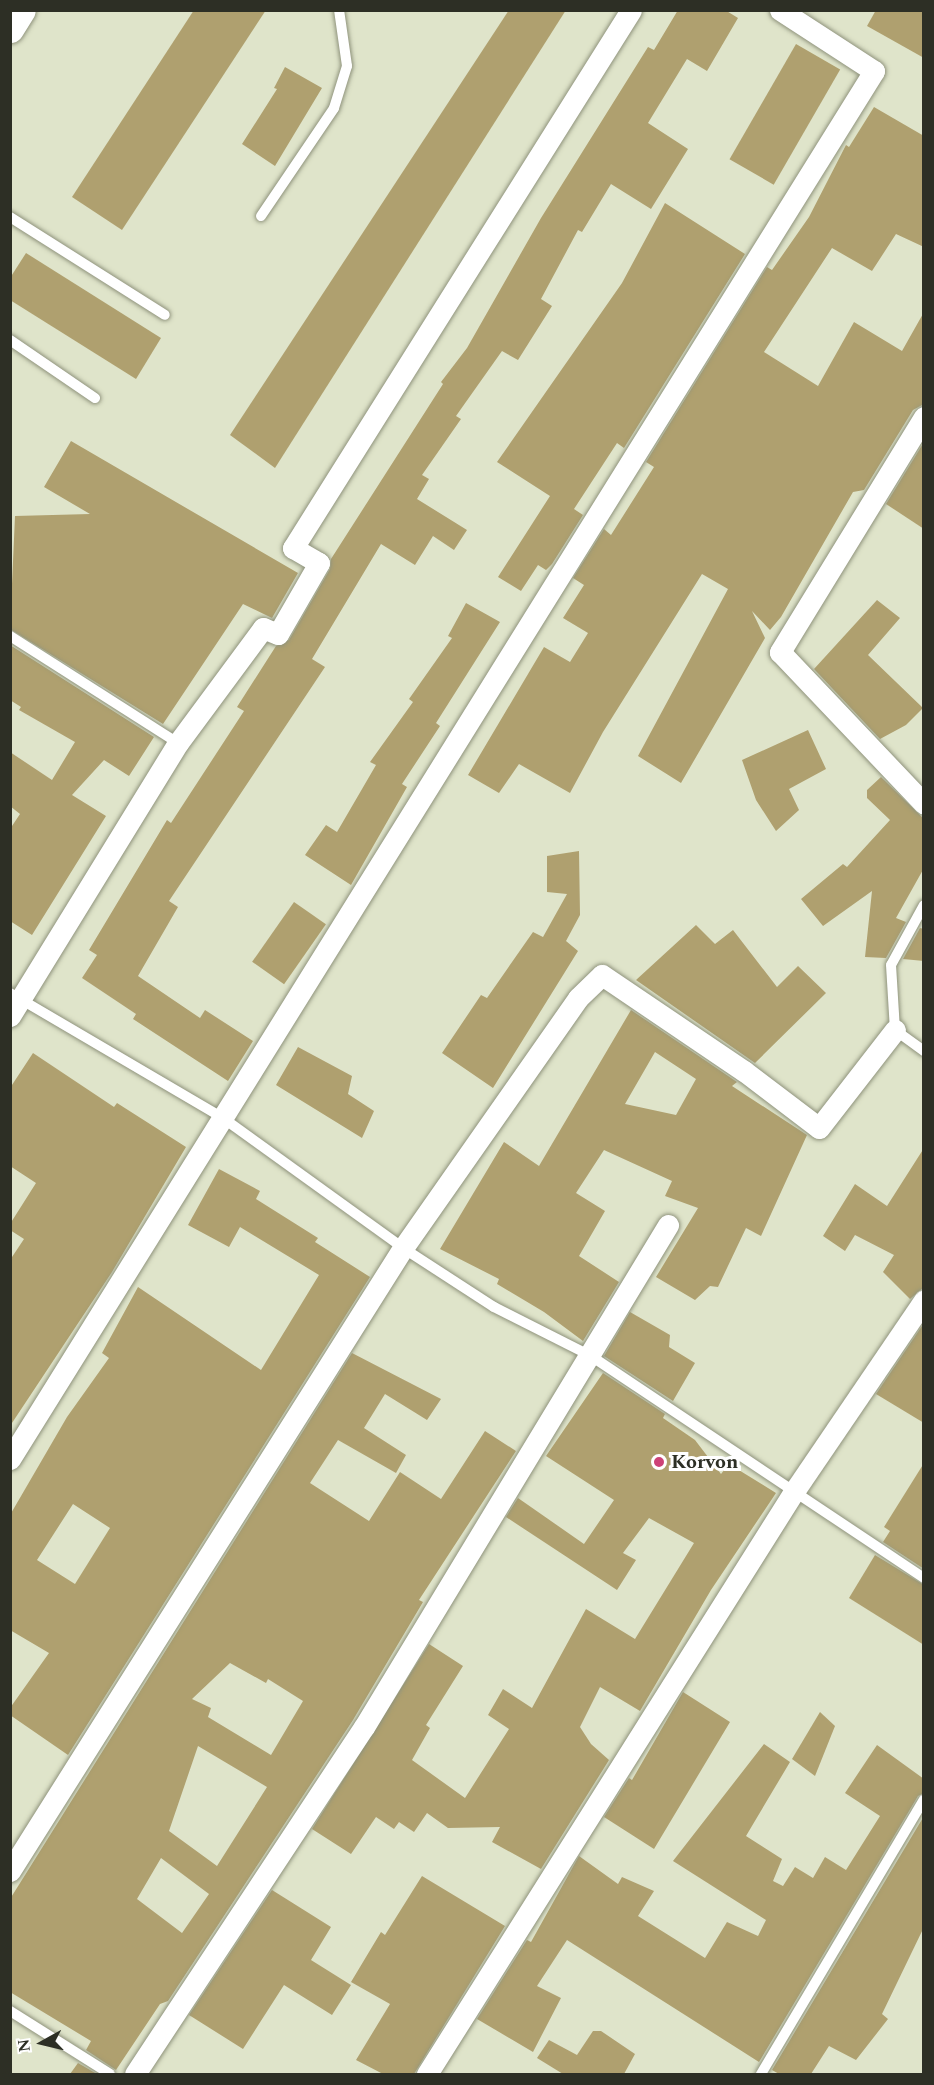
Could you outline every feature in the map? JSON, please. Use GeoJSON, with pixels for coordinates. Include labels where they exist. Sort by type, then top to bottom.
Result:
{"type":"FeatureCollection","features":[{"type":"Feature","properties":{"kind":"street"},"geometry":{"type":"LineString","coordinates":[[10,29],[22,10]]}},
{"type":"Feature","properties":{"kind":"street"},"geometry":{"type":"LineString","coordinates":[[14,1003],[178,743],[263,628],[278,634],[319,563],[293,548],[631,10]]}},
{"type":"Feature","properties":{"kind":"street"},"geometry":{"type":"LineString","coordinates":[[10,1459],[874,71],[780,10]]}},
{"type":"Feature","properties":{"kind":"street"},"geometry":{"type":"LineString","coordinates":[[924,417],[780,652],[924,804]]}},
{"type":"Feature","properties":{"kind":"street"},"geometry":{"type":"LineString","coordinates":[[10,1871],[403,1248],[578,998],[602,975],[744,1071],[819,1128],[895,1030]]}},
{"type":"Feature","properties":{"kind":"street"},"geometry":{"type":"LineString","coordinates":[[135,2074],[364,1727],[668,1226]]}},
{"type":"Feature","properties":{"kind":"street"},"geometry":{"type":"LineString","coordinates":[[427,2074],[793,1493],[924,1300]]}},
{"type":"Feature","properties":{"kind":"lane"},"geometry":{"type":"LineString","coordinates":[[261,216],[334,108],[347,66],[339,10]]}},
{"type":"Feature","properties":{"kind":"lane"},"geometry":{"type":"LineString","coordinates":[[10,217],[165,315]]}},
{"type":"Feature","properties":{"kind":"lane"},"geometry":{"type":"LineString","coordinates":[[10,340],[95,398]]}},
{"type":"Feature","properties":{"kind":"lane"},"geometry":{"type":"LineString","coordinates":[[10,636],[178,743]]}},
{"type":"Feature","properties":{"kind":"lane"},"geometry":{"type":"LineString","coordinates":[[924,905],[891,965],[895,1030],[924,1051]]}},
{"type":"Feature","properties":{"kind":"lane"},"geometry":{"type":"LineString","coordinates":[[14,1003],[223,1118],[403,1248],[494,1307],[591,1356],[793,1493],[924,1578]]}},
{"type":"Feature","properties":{"kind":"lane"},"geometry":{"type":"LineString","coordinates":[[761,2074],[924,1800]]}},
{"type":"Feature","properties":{"kind":"lane"},"geometry":{"type":"LineString","coordinates":[[10,2011],[110,2074]]}},
{"type":"Feature","properties":{"kind":"building"},"geometry":{"type":"Polygon","coordinates":[[[194,10],[266,10],[122,230],[72,197],[194,10]]]}},
{"type":"Feature","properties":{"kind":"building"},"geometry":{"type":"Polygon","coordinates":[[[509,10],[566,10],[275,468],[230,435],[509,10]]]}},
{"type":"Feature","properties":{"kind":"building"},"geometry":{"type":"Polygon","coordinates":[[[678,10],[725,10],[738,18],[707,71],[687,59],[648,123],[688,149],[651,209],[611,184],[582,232],[578,230],[541,299],[552,306],[518,360],[502,351],[456,416],[461,419],[422,475],[429,479],[417,499],[467,530],[454,550],[433,536],[415,565],[381,544],[312,659],[325,667],[169,901],[178,907],[138,976],[200,1018],[205,1010],[253,1041],[228,1081],[133,1019],[136,1014],[82,978],[97,955],[89,950],[167,820],[171,823],[244,711],[237,707],[276,646],[289,640],[330,569],[331,559],[443,384],[441,382],[467,348],[541,218],[648,47],[654,50],[678,10]]]}},
{"type":"Feature","properties":{"kind":"building"},"geometry":{"type":"Polygon","coordinates":[[[876,10],[924,10],[924,58],[867,26],[876,10]]]}},
{"type":"Feature","properties":{"kind":"building"},"geometry":{"type":"Polygon","coordinates":[[[796,44],[840,70],[774,185],[730,159],[796,44]]]}},
{"type":"Feature","properties":{"kind":"building"},"geometry":{"type":"Polygon","coordinates":[[[285,67],[322,88],[275,166],[242,144],[277,89],[274,88],[285,67]]]}},
{"type":"Feature","properties":{"kind":"building"},"geometry":{"type":"Polygon","coordinates":[[[874,107],[924,136],[924,247],[896,234],[872,271],[832,248],[764,352],[818,386],[854,322],[902,351],[924,312],[924,404],[913,410],[864,490],[853,492],[781,617],[770,630],[752,611],[765,638],[681,783],[638,756],[728,589],[702,574],[603,732],[570,793],[519,764],[499,793],[468,775],[544,647],[570,662],[588,633],[563,618],[584,585],[573,578],[604,529],[611,535],[654,467],[646,462],[767,267],[772,270],[809,217],[846,145],[849,147],[874,107]]]}},
{"type":"Feature","properties":{"kind":"building"},"geometry":{"type":"Polygon","coordinates":[[[665,203],[745,254],[624,448],[617,443],[574,509],[583,515],[552,564],[546,570],[538,565],[521,591],[498,577],[550,496],[497,462],[622,283],[665,203]]]}},
{"type":"Feature","properties":{"kind":"building"},"geometry":{"type":"Polygon","coordinates":[[[26,253],[161,338],[136,379],[10,300],[10,278],[26,253]]]}},
{"type":"Feature","properties":{"kind":"building"},"geometry":{"type":"Polygon","coordinates":[[[71,441],[298,573],[272,618],[243,604],[163,724],[10,629],[15,516],[90,514],[44,487],[71,441]]]}},
{"type":"Feature","properties":{"kind":"building"},"geometry":{"type":"Polygon","coordinates":[[[924,442],[924,529],[886,504],[924,442]]]}},
{"type":"Feature","properties":{"kind":"building"},"geometry":{"type":"Polygon","coordinates":[[[877,600],[900,618],[868,655],[923,708],[906,725],[880,739],[814,669],[877,600]]]}},
{"type":"Feature","properties":{"kind":"building"},"geometry":{"type":"Polygon","coordinates":[[[466,603],[500,622],[436,723],[440,726],[402,784],[407,787],[351,885],[305,855],[326,825],[337,832],[376,765],[370,762],[413,702],[409,699],[452,638],[448,636],[466,603]]]}},
{"type":"Feature","properties":{"kind":"building"},"geometry":{"type":"Polygon","coordinates":[[[10,645],[154,737],[129,776],[104,760],[72,795],[106,816],[32,935],[10,921],[10,829],[20,814],[10,806],[10,752],[52,780],[75,742],[19,710],[21,707],[10,700],[10,645]]]}},
{"type":"Feature","properties":{"kind":"building"},"geometry":{"type":"Polygon","coordinates":[[[808,730],[826,769],[789,789],[799,810],[776,831],[756,800],[742,760],[808,730]]]}},
{"type":"Feature","properties":{"kind":"building"},"geometry":{"type":"Polygon","coordinates":[[[881,777],[924,819],[924,868],[896,918],[906,922],[886,958],[865,957],[872,891],[823,926],[801,899],[843,864],[847,867],[890,820],[867,798],[867,790],[881,777]]]}},
{"type":"Feature","properties":{"kind":"building"},"geometry":{"type":"Polygon","coordinates":[[[579,851],[580,915],[566,941],[578,951],[493,1088],[442,1053],[481,995],[487,998],[533,932],[543,937],[567,894],[547,892],[547,856],[579,851]]]}},
{"type":"Feature","properties":{"kind":"building"},"geometry":{"type":"Polygon","coordinates":[[[294,902],[326,924],[284,984],[252,962],[294,902]]]}},
{"type":"Feature","properties":{"kind":"building"},"geometry":{"type":"Polygon","coordinates":[[[696,925],[715,944],[733,930],[777,987],[798,966],[826,993],[755,1063],[636,980],[696,925]]]}},
{"type":"Feature","properties":{"kind":"building"},"geometry":{"type":"Polygon","coordinates":[[[920,928],[924,929],[924,961],[903,959],[920,928]]]}},
{"type":"Feature","properties":{"kind":"building"},"geometry":{"type":"Polygon","coordinates":[[[631,1010],[737,1082],[732,1086],[807,1135],[761,1236],[746,1228],[718,1287],[710,1286],[695,1300],[656,1277],[698,1208],[665,1196],[672,1181],[604,1150],[576,1193],[605,1211],[579,1256],[619,1282],[583,1341],[544,1312],[497,1284],[499,1279],[440,1249],[504,1142],[539,1166],[631,1010]],[[655,1052],[625,1104],[676,1115],[696,1079],[655,1052]]]}},
{"type":"Feature","properties":{"kind":"building"},"geometry":{"type":"Polygon","coordinates":[[[298,1047],[352,1076],[348,1094],[374,1111],[362,1138],[276,1085],[298,1047]]]}},
{"type":"Feature","properties":{"kind":"building"},"geometry":{"type":"Polygon","coordinates":[[[33,1053],[114,1107],[117,1103],[186,1147],[112,1272],[10,1426],[10,1260],[24,1239],[10,1230],[10,1224],[36,1183],[10,1166],[10,1088],[33,1053]]]}},
{"type":"Feature","properties":{"kind":"building"},"geometry":{"type":"Polygon","coordinates":[[[924,1148],[924,1287],[910,1299],[883,1272],[894,1255],[855,1235],[845,1251],[823,1236],[855,1184],[887,1206],[924,1148]]]}},
{"type":"Feature","properties":{"kind":"building"},"geometry":{"type":"Polygon","coordinates":[[[219,1169],[260,1191],[256,1199],[318,1238],[315,1242],[370,1277],[68,1755],[10,1715],[10,1708],[49,1653],[10,1630],[10,1515],[67,1417],[109,1358],[102,1353],[138,1287],[261,1370],[319,1275],[240,1227],[229,1247],[188,1225],[219,1169]],[[73,1504],[37,1560],[75,1584],[110,1528],[73,1504]]]}},
{"type":"Feature","properties":{"kind":"building"},"geometry":{"type":"Polygon","coordinates":[[[630,1312],[670,1335],[669,1347],[695,1363],[673,1401],[604,1356],[630,1312]]]}},
{"type":"Feature","properties":{"kind":"building"},"geometry":{"type":"Polygon","coordinates":[[[924,1323],[924,1423],[876,1394],[924,1323]]]}},
{"type":"Feature","properties":{"kind":"building"},"geometry":{"type":"Polygon","coordinates":[[[352,1353],[441,1399],[427,1420],[385,1394],[364,1428],[406,1455],[396,1473],[338,1440],[310,1483],[369,1521],[400,1472],[441,1499],[485,1431],[516,1451],[419,1600],[423,1602],[353,1720],[168,2001],[160,2004],[116,2070],[86,2050],[91,2041],[10,1992],[10,1899],[352,1353]],[[230,1663],[192,1699],[211,1708],[208,1717],[271,1755],[303,1701],[268,1679],[266,1683],[230,1663]],[[198,1746],[169,1831],[217,1866],[267,1787],[198,1746]],[[161,1858],[137,1899],[182,1933],[209,1894],[161,1858]]]}},
{"type":"Feature","properties":{"kind":"building"},"geometry":{"type":"Polygon","coordinates":[[[603,1373],[665,1414],[663,1418],[695,1440],[721,1474],[729,1464],[776,1493],[711,1590],[640,1711],[600,1687],[580,1727],[591,1744],[609,1760],[541,1869],[492,1842],[500,1827],[448,1828],[427,1813],[414,1832],[399,1822],[394,1829],[376,1817],[351,1854],[312,1829],[429,1644],[463,1666],[426,1725],[430,1728],[412,1760],[465,1798],[509,1729],[488,1715],[503,1689],[532,1708],[586,1609],[635,1639],[694,1543],[649,1518],[623,1553],[636,1560],[617,1590],[506,1517],[518,1498],[584,1544],[614,1500],[546,1456],[603,1373]]]}},
{"type":"Feature","properties":{"kind":"building"},"geometry":{"type":"Polygon","coordinates":[[[924,1463],[924,1569],[883,1542],[890,1531],[884,1527],[924,1463]]]}},
{"type":"Feature","properties":{"kind":"building"},"geometry":{"type":"Polygon","coordinates":[[[875,1555],[924,1585],[924,1645],[849,1598],[875,1555]]]}},
{"type":"Feature","properties":{"kind":"building"},"geometry":{"type":"Polygon","coordinates":[[[683,1692],[730,1722],[654,1849],[604,1817],[629,1778],[632,1780],[683,1692]]]}},
{"type":"Feature","properties":{"kind":"building"},"geometry":{"type":"Polygon","coordinates":[[[820,1712],[835,1726],[815,1776],[792,1759],[820,1712]]]}},
{"type":"Feature","properties":{"kind":"building"},"geometry":{"type":"Polygon","coordinates":[[[764,1744],[790,1762],[746,1836],[782,1859],[773,1881],[783,1886],[795,1867],[813,1878],[825,1857],[846,1870],[880,1816],[845,1793],[877,1745],[924,1779],[924,1793],[918,1796],[759,2062],[567,1940],[537,1986],[561,1998],[533,2052],[477,2019],[527,1940],[531,1942],[579,1856],[618,1884],[622,1877],[654,1891],[638,1916],[705,1958],[727,1922],[758,1936],[766,1920],[673,1861],[764,1744]]]}},
{"type":"Feature","properties":{"kind":"building"},"geometry":{"type":"Polygon","coordinates":[[[924,1816],[924,1927],[882,2014],[888,2019],[856,2060],[829,2046],[811,2074],[779,2074],[772,2070],[924,1816]]]}},
{"type":"Feature","properties":{"kind":"building"},"geometry":{"type":"Polygon","coordinates":[[[422,1876],[505,1926],[414,2074],[383,2074],[356,2060],[390,2004],[351,1982],[381,1932],[385,1935],[422,1876]]]}},
{"type":"Feature","properties":{"kind":"building"},"geometry":{"type":"Polygon","coordinates":[[[272,1890],[331,1927],[311,1960],[351,1985],[332,2015],[284,1985],[243,2049],[189,2015],[272,1890]]]}},
{"type":"Feature","properties":{"kind":"building"},"geometry":{"type":"Polygon","coordinates":[[[593,2031],[601,2031],[635,2054],[624,2074],[563,2074],[537,2058],[549,2040],[577,2055],[593,2031]]]}},
{"type":"Feature","properties":{"kind":"building"},"geometry":{"type":"Polygon","coordinates":[[[78,2063],[97,2074],[70,2074],[78,2063]]]}},
{"type":"Feature","properties":{"kind":"place","name":"Korvon"},"geometry":{"type":"Point","coordinates":[659,1462]}}]}
